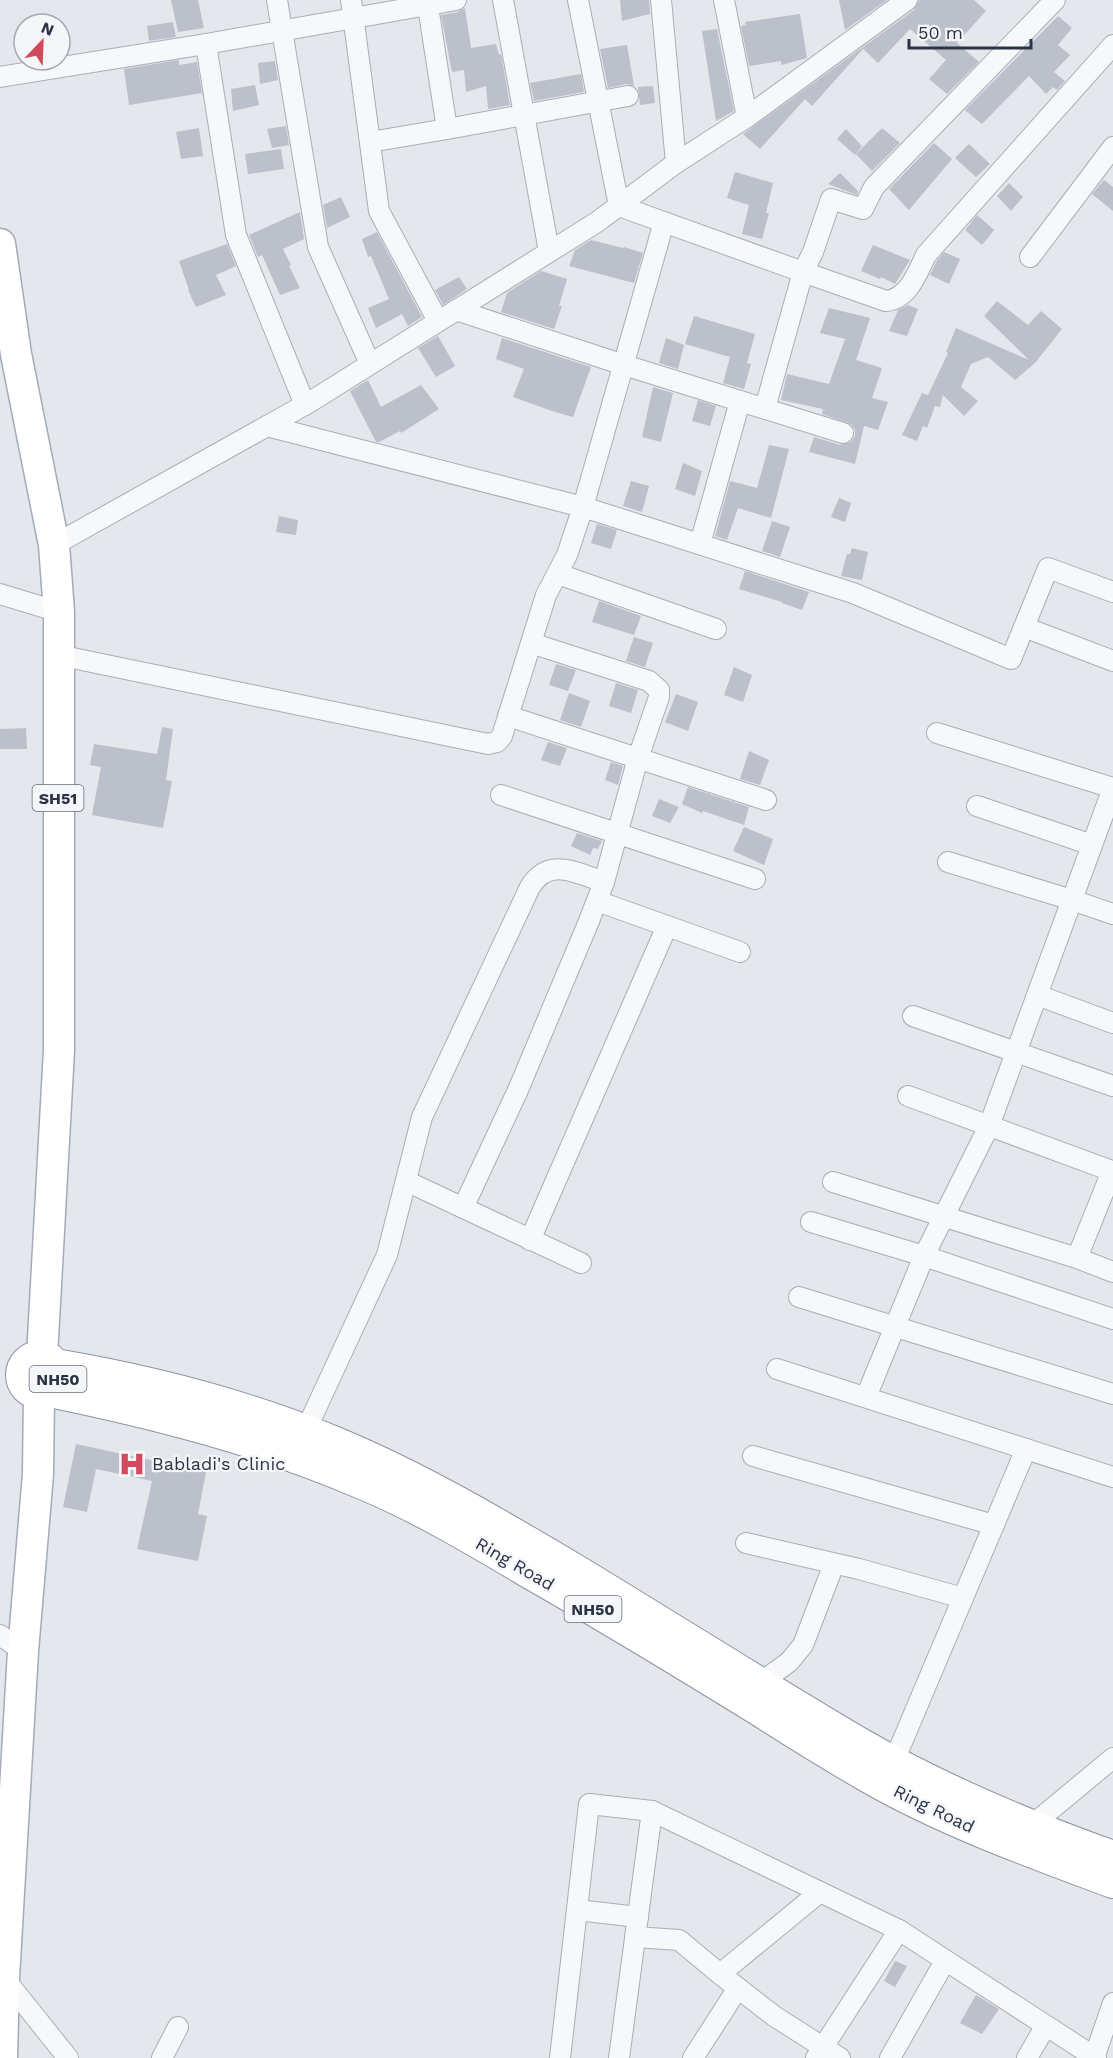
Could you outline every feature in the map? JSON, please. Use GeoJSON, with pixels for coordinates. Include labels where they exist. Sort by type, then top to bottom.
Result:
{"type":"FeatureCollection","features":[{"type":"Feature","properties":{"kind":"highway","name":"Ring Road"},"geometry":{"type":"LineString","coordinates":[[30,1375],[162,1386],[253,1413],[333,1442],[411,1478],[513,1533],[862,1745],[939,1785],[1031,1826],[1113,1857]]}},
{"type":"Feature","properties":{"kind":"highway","name":"Ring Road"},"geometry":{"type":"LineString","coordinates":[[30,1375],[200,1425],[363,1483],[422,1511],[556,1587],[870,1778],[943,1815],[1006,1842],[1113,1882]]}},
{"type":"Feature","properties":{"kind":"main road","name":"SH51"},"geometry":{"type":"LineString","coordinates":[[1,258],[8,352],[54,545],[58,612],[59,1050],[30,1375],[38,1474],[12,1643],[2,2058]]}},
{"type":"Feature","properties":{"kind":"street"},"geometry":{"type":"LineString","coordinates":[[277,0],[318,247],[370,364]]}},
{"type":"Feature","properties":{"kind":"street"},"geometry":{"type":"LineString","coordinates":[[0,77],[281,30],[352,9],[456,0]]}},
{"type":"Feature","properties":{"kind":"street"},"geometry":{"type":"LineString","coordinates":[[503,0],[549,251]]}},
{"type":"Feature","properties":{"kind":"street"},"geometry":{"type":"LineString","coordinates":[[578,0],[619,206]]}},
{"type":"Feature","properties":{"kind":"street"},"geometry":{"type":"LineString","coordinates":[[661,0],[676,163]]}},
{"type":"Feature","properties":{"kind":"street"},"geometry":{"type":"LineString","coordinates":[[724,0],[747,117]]}},
{"type":"Feature","properties":{"kind":"street"},"geometry":{"type":"LineString","coordinates":[[54,545],[305,405],[549,251],[619,206],[676,163],[747,117],[907,0]]}},
{"type":"Feature","properties":{"kind":"street"},"geometry":{"type":"LineString","coordinates":[[765,408],[802,272],[813,252],[831,199],[863,209],[874,187],[1055,0]]}},
{"type":"Feature","properties":{"kind":"street"},"geometry":{"type":"LineString","coordinates":[[427,2],[447,129]]}},
{"type":"Feature","properties":{"kind":"street"},"geometry":{"type":"LineString","coordinates":[[352,9],[379,211],[438,321]]}},
{"type":"Feature","properties":{"kind":"street"},"geometry":{"type":"LineString","coordinates":[[206,44],[236,235],[305,405]]}},
{"type":"Feature","properties":{"kind":"street"},"geometry":{"type":"LineString","coordinates":[[619,206],[886,301],[895,300],[903,296],[918,273],[926,255],[1104,66],[1113,45]]}},
{"type":"Feature","properties":{"kind":"street"},"geometry":{"type":"LineString","coordinates":[[370,142],[628,96]]}},
{"type":"Feature","properties":{"kind":"street"},"geometry":{"type":"LineString","coordinates":[[1030,257],[1113,147]]}},
{"type":"Feature","properties":{"kind":"street"},"geometry":{"type":"LineString","coordinates":[[58,656],[488,744],[497,742],[502,736],[546,595],[567,555],[583,507],[664,222]]}},
{"type":"Feature","properties":{"kind":"street"},"geometry":{"type":"LineString","coordinates":[[456,310],[843,433]]}},
{"type":"Feature","properties":{"kind":"street"},"geometry":{"type":"LineString","coordinates":[[700,544],[740,401]]}},
{"type":"Feature","properties":{"kind":"street"},"geometry":{"type":"LineString","coordinates":[[267,426],[583,507],[853,593],[1011,659],[1048,568],[1113,592]]}},
{"type":"Feature","properties":{"kind":"street"},"geometry":{"type":"LineString","coordinates":[[558,574],[716,629]]}},
{"type":"Feature","properties":{"kind":"street"},"geometry":{"type":"LineString","coordinates":[[0,594],[58,612]]}},
{"type":"Feature","properties":{"kind":"street"},"geometry":{"type":"LineString","coordinates":[[1024,627],[1113,661]]}},
{"type":"Feature","properties":{"kind":"street"},"geometry":{"type":"LineString","coordinates":[[463,1208],[518,1090],[597,901],[638,759],[659,697],[659,690],[654,684],[531,643]]}},
{"type":"Feature","properties":{"kind":"street"},"geometry":{"type":"LineString","coordinates":[[508,716],[766,801]]}},
{"type":"Feature","properties":{"kind":"street"},"geometry":{"type":"LineString","coordinates":[[866,1397],[924,1256],[989,1126],[1113,788],[937,734]]}},
{"type":"Feature","properties":{"kind":"street"},"geometry":{"type":"LineString","coordinates":[[501,795],[755,879]]}},
{"type":"Feature","properties":{"kind":"street"},"geometry":{"type":"LineString","coordinates":[[977,806],[1092,845]]}},
{"type":"Feature","properties":{"kind":"street"},"geometry":{"type":"LineString","coordinates":[[948,862],[1113,914]]}},
{"type":"Feature","properties":{"kind":"street"},"geometry":{"type":"LineString","coordinates":[[305,1432],[381,1270],[395,1231],[422,1117],[525,897],[537,876],[560,868],[604,882]]}},
{"type":"Feature","properties":{"kind":"street"},"geometry":{"type":"LineString","coordinates":[[597,901],[740,952]]}},
{"type":"Feature","properties":{"kind":"street"},"geometry":{"type":"LineString","coordinates":[[530,1240],[667,926]]}},
{"type":"Feature","properties":{"kind":"street"},"geometry":{"type":"LineString","coordinates":[[1037,995],[1113,1023]]}},
{"type":"Feature","properties":{"kind":"street"},"geometry":{"type":"LineString","coordinates":[[913,1016],[1113,1086]]}},
{"type":"Feature","properties":{"kind":"street"},"geometry":{"type":"LineString","coordinates":[[908,1096],[1113,1170],[1077,1258]]}},
{"type":"Feature","properties":{"kind":"street"},"geometry":{"type":"LineString","coordinates":[[406,1181],[581,1263]]}},
{"type":"Feature","properties":{"kind":"street"},"geometry":{"type":"LineString","coordinates":[[833,1182],[1077,1258],[1113,1272]]}},
{"type":"Feature","properties":{"kind":"street"},"geometry":{"type":"LineString","coordinates":[[811,1221],[1113,1318]]}},
{"type":"Feature","properties":{"kind":"street"},"geometry":{"type":"LineString","coordinates":[[798,1297],[1113,1394]]}},
{"type":"Feature","properties":{"kind":"street"},"geometry":{"type":"LineString","coordinates":[[777,1369],[1113,1477]]}},
{"type":"Feature","properties":{"kind":"street"},"geometry":{"type":"LineString","coordinates":[[894,1761],[1026,1449]]}},
{"type":"Feature","properties":{"kind":"street"},"geometry":{"type":"LineString","coordinates":[[753,1456],[993,1525]]}},
{"type":"Feature","properties":{"kind":"street"},"geometry":{"type":"LineString","coordinates":[[746,1544],[834,1564],[963,1598]]}},
{"type":"Feature","properties":{"kind":"street"},"geometry":{"type":"LineString","coordinates":[[760,1683],[789,1662],[803,1645],[834,1564]]}},
{"type":"Feature","properties":{"kind":"street"},"geometry":{"type":"LineString","coordinates":[[1031,1826],[1113,1758]]}},
{"type":"Feature","properties":{"kind":"street"},"geometry":{"type":"LineString","coordinates":[[560,2058],[589,1804],[652,1811],[899,1930],[1095,2058],[1113,2003]]}},
{"type":"Feature","properties":{"kind":"street"},"geometry":{"type":"LineString","coordinates":[[619,2058],[652,1811]]}},
{"type":"Feature","properties":{"kind":"street"},"geometry":{"type":"LineString","coordinates":[[720,1974],[820,1892]]}},
{"type":"Feature","properties":{"kind":"street"},"geometry":{"type":"LineString","coordinates":[[577,1910],[638,1917]]}},
{"type":"Feature","properties":{"kind":"street"},"geometry":{"type":"LineString","coordinates":[[819,2053],[899,1930]]}},
{"type":"Feature","properties":{"kind":"street"},"geometry":{"type":"LineString","coordinates":[[635,1937],[679,1940],[819,2053],[840,2058]]}},
{"type":"Feature","properties":{"kind":"street"},"geometry":{"type":"LineString","coordinates":[[890,2058],[945,1960]]}},
{"type":"Feature","properties":{"kind":"street"},"geometry":{"type":"LineString","coordinates":[[2,1986],[68,2058]]}},
{"type":"Feature","properties":{"kind":"street"},"geometry":{"type":"LineString","coordinates":[[693,2058],[738,1988]]}},
{"type":"Feature","properties":{"kind":"street"},"geometry":{"type":"LineString","coordinates":[[162,2058],[178,2027]]}},
{"type":"Feature","properties":{"kind":"street"},"geometry":{"type":"LineString","coordinates":[[1027,2058],[1045,2027]]}},
{"type":"Feature","properties":{"kind":"building"},"geometry":{"type":"Polygon","coordinates":[[[171,0],[198,0],[204,28],[178,32],[171,0]]]}},
{"type":"Feature","properties":{"kind":"building"},"geometry":{"type":"Polygon","coordinates":[[[620,0],[649,0],[650,14],[622,21],[620,0]]]}},
{"type":"Feature","properties":{"kind":"building"},"geometry":{"type":"Polygon","coordinates":[[[839,0],[887,0],[845,30],[839,0]]]}},
{"type":"Feature","properties":{"kind":"building"},"geometry":{"type":"Polygon","coordinates":[[[919,0],[974,0],[986,11],[957,43],[979,62],[947,94],[929,79],[946,60],[910,29],[878,63],[863,49],[812,106],[805,99],[760,149],[743,134],[914,10],[919,0]]]}},
{"type":"Feature","properties":{"kind":"building"},"geometry":{"type":"Polygon","coordinates":[[[465,8],[471,48],[496,44],[499,55],[501,54],[510,105],[488,109],[486,86],[466,92],[464,70],[452,72],[441,15],[458,12],[465,8]]]}},
{"type":"Feature","properties":{"kind":"building"},"geometry":{"type":"Polygon","coordinates":[[[800,14],[807,58],[781,65],[781,61],[749,66],[741,26],[746,25],[745,22],[800,14]]]}},
{"type":"Feature","properties":{"kind":"building"},"geometry":{"type":"Polygon","coordinates":[[[1058,16],[1072,28],[1058,45],[1070,55],[1054,72],[1065,81],[1057,90],[1053,87],[1046,94],[1029,76],[982,124],[965,110],[1058,16]]]}},
{"type":"Feature","properties":{"kind":"building"},"geometry":{"type":"Polygon","coordinates":[[[173,22],[176,37],[149,41],[147,26],[173,22]]]}},
{"type":"Feature","properties":{"kind":"building"},"geometry":{"type":"Polygon","coordinates":[[[717,29],[734,111],[716,121],[702,31],[717,29]]]}},
{"type":"Feature","properties":{"kind":"building"},"geometry":{"type":"Polygon","coordinates":[[[627,45],[634,86],[626,84],[608,88],[600,49],[627,45]]]}},
{"type":"Feature","properties":{"kind":"building"},"geometry":{"type":"Polygon","coordinates":[[[179,60],[179,65],[197,62],[202,93],[129,105],[124,69],[179,60]]]}},
{"type":"Feature","properties":{"kind":"building"},"geometry":{"type":"Polygon","coordinates":[[[275,61],[278,80],[260,84],[258,63],[275,61]]]}},
{"type":"Feature","properties":{"kind":"building"},"geometry":{"type":"Polygon","coordinates":[[[581,74],[584,92],[534,101],[530,83],[581,74]]]}},
{"type":"Feature","properties":{"kind":"building"},"geometry":{"type":"Polygon","coordinates":[[[255,85],[259,105],[233,111],[231,89],[255,85]]]}},
{"type":"Feature","properties":{"kind":"building"},"geometry":{"type":"Polygon","coordinates":[[[653,86],[655,103],[640,105],[638,87],[653,86]]]}},
{"type":"Feature","properties":{"kind":"building"},"geometry":{"type":"Polygon","coordinates":[[[286,126],[289,145],[272,148],[267,129],[286,126]]]}},
{"type":"Feature","properties":{"kind":"building"},"geometry":{"type":"Polygon","coordinates":[[[199,128],[203,156],[181,159],[176,132],[199,128]]]}},
{"type":"Feature","properties":{"kind":"building"},"geometry":{"type":"Polygon","coordinates":[[[882,128],[900,143],[872,171],[856,154],[882,128]]]}},
{"type":"Feature","properties":{"kind":"building"},"geometry":{"type":"Polygon","coordinates":[[[846,129],[862,146],[855,155],[837,139],[846,129]]]}},
{"type":"Feature","properties":{"kind":"building"},"geometry":{"type":"Polygon","coordinates":[[[934,143],[952,159],[909,210],[889,189],[934,143]]]}},
{"type":"Feature","properties":{"kind":"building"},"geometry":{"type":"Polygon","coordinates":[[[969,144],[990,164],[976,177],[955,158],[969,144]]]}},
{"type":"Feature","properties":{"kind":"building"},"geometry":{"type":"Polygon","coordinates":[[[281,149],[284,169],[248,174],[245,154],[281,149]]]}},
{"type":"Feature","properties":{"kind":"building"},"geometry":{"type":"Polygon","coordinates":[[[735,172],[773,183],[766,213],[769,213],[762,239],[742,234],[749,205],[727,198],[735,172]]]}},
{"type":"Feature","properties":{"kind":"building"},"geometry":{"type":"Polygon","coordinates":[[[840,173],[858,191],[857,195],[828,184],[840,173]]]}},
{"type":"Feature","properties":{"kind":"building"},"geometry":{"type":"Polygon","coordinates":[[[1104,180],[1113,187],[1113,211],[1092,194],[1104,180]]]}},
{"type":"Feature","properties":{"kind":"building"},"geometry":{"type":"Polygon","coordinates":[[[1009,183],[1023,197],[1011,211],[997,196],[1009,183]]]}},
{"type":"Feature","properties":{"kind":"building"},"geometry":{"type":"Polygon","coordinates":[[[341,197],[350,217],[327,228],[323,205],[341,197]]]}},
{"type":"Feature","properties":{"kind":"building"},"geometry":{"type":"Polygon","coordinates":[[[300,212],[304,239],[283,249],[300,288],[280,295],[262,255],[258,257],[249,235],[300,212]]]}},
{"type":"Feature","properties":{"kind":"building"},"geometry":{"type":"Polygon","coordinates":[[[977,215],[994,230],[982,245],[965,230],[977,215]]]}},
{"type":"Feature","properties":{"kind":"building"},"geometry":{"type":"Polygon","coordinates":[[[377,232],[422,317],[408,326],[402,314],[376,328],[368,308],[389,299],[371,256],[368,257],[362,239],[377,232]]]}},
{"type":"Feature","properties":{"kind":"building"},"geometry":{"type":"Polygon","coordinates":[[[591,240],[643,253],[634,283],[569,266],[575,250],[591,240]]]}},
{"type":"Feature","properties":{"kind":"building"},"geometry":{"type":"Polygon","coordinates":[[[227,244],[236,266],[216,275],[226,295],[196,307],[179,261],[227,244]]]}},
{"type":"Feature","properties":{"kind":"building"},"geometry":{"type":"Polygon","coordinates":[[[873,245],[910,260],[895,284],[861,271],[873,245]]]}},
{"type":"Feature","properties":{"kind":"building"},"geometry":{"type":"Polygon","coordinates":[[[944,252],[960,259],[949,284],[930,275],[944,252]]]}},
{"type":"Feature","properties":{"kind":"building"},"geometry":{"type":"Polygon","coordinates":[[[541,271],[567,279],[559,306],[562,306],[554,329],[501,312],[507,293],[541,271]]]}},
{"type":"Feature","properties":{"kind":"building"},"geometry":{"type":"Polygon","coordinates":[[[459,277],[467,289],[443,305],[435,290],[459,277]]]}},
{"type":"Feature","properties":{"kind":"building"},"geometry":{"type":"Polygon","coordinates":[[[997,301],[1028,325],[1041,311],[1062,329],[1035,363],[1015,380],[988,357],[971,364],[961,387],[978,401],[964,416],[943,395],[940,407],[935,406],[927,428],[923,426],[917,441],[902,435],[922,393],[928,395],[948,353],[946,352],[956,328],[1029,360],[984,316],[997,301]]]}},
{"type":"Feature","properties":{"kind":"building"},"geometry":{"type":"Polygon","coordinates":[[[908,305],[918,309],[907,336],[889,331],[898,310],[908,305]]]}},
{"type":"Feature","properties":{"kind":"building"},"geometry":{"type":"Polygon","coordinates":[[[829,308],[870,318],[856,360],[882,368],[872,398],[888,402],[878,430],[864,426],[855,464],[809,452],[814,437],[840,445],[851,442],[855,436],[855,430],[851,424],[822,414],[823,409],[781,400],[787,374],[829,384],[845,339],[820,333],[829,308]]]}},
{"type":"Feature","properties":{"kind":"building"},"geometry":{"type":"Polygon","coordinates":[[[694,316],[755,334],[747,363],[751,364],[744,389],[723,383],[730,357],[685,344],[694,316]]]}},
{"type":"Feature","properties":{"kind":"building"},"geometry":{"type":"Polygon","coordinates":[[[438,336],[455,366],[436,377],[418,348],[438,336]]]}},
{"type":"Feature","properties":{"kind":"building"},"geometry":{"type":"Polygon","coordinates":[[[502,338],[591,367],[573,417],[513,397],[524,369],[496,359],[502,338]]]}},
{"type":"Feature","properties":{"kind":"building"},"geometry":{"type":"Polygon","coordinates":[[[666,338],[684,345],[678,369],[659,363],[666,338]]]}},
{"type":"Feature","properties":{"kind":"building"},"geometry":{"type":"Polygon","coordinates":[[[368,380],[381,407],[421,385],[439,409],[401,433],[400,431],[376,442],[350,391],[368,380]]]}},
{"type":"Feature","properties":{"kind":"building"},"geometry":{"type":"Polygon","coordinates":[[[653,387],[673,393],[661,442],[642,437],[653,387]]]}},
{"type":"Feature","properties":{"kind":"building"},"geometry":{"type":"Polygon","coordinates":[[[698,400],[716,406],[710,426],[692,421],[698,400]]]}},
{"type":"Feature","properties":{"kind":"building"},"geometry":{"type":"Polygon","coordinates":[[[769,445],[789,449],[771,518],[738,508],[727,540],[715,536],[730,481],[757,488],[769,445]]]}},
{"type":"Feature","properties":{"kind":"building"},"geometry":{"type":"Polygon","coordinates":[[[683,463],[702,471],[695,496],[675,489],[683,463]]]}},
{"type":"Feature","properties":{"kind":"building"},"geometry":{"type":"Polygon","coordinates":[[[631,481],[649,486],[642,512],[623,506],[631,481]]]}},
{"type":"Feature","properties":{"kind":"building"},"geometry":{"type":"Polygon","coordinates":[[[839,498],[851,503],[845,522],[831,517],[839,498]]]}},
{"type":"Feature","properties":{"kind":"building"},"geometry":{"type":"Polygon","coordinates":[[[279,516],[298,520],[296,535],[276,532],[279,516]]]}},
{"type":"Feature","properties":{"kind":"building"},"geometry":{"type":"Polygon","coordinates":[[[772,521],[790,527],[780,557],[762,551],[772,521]]]}},
{"type":"Feature","properties":{"kind":"building"},"geometry":{"type":"Polygon","coordinates":[[[597,524],[617,530],[611,549],[591,543],[597,524]]]}},
{"type":"Feature","properties":{"kind":"building"},"geometry":{"type":"Polygon","coordinates":[[[852,548],[868,552],[862,580],[841,576],[847,554],[850,554],[852,548]]]}},
{"type":"Feature","properties":{"kind":"building"},"geometry":{"type":"Polygon","coordinates":[[[745,571],[809,592],[802,610],[739,589],[745,571]]]}},
{"type":"Feature","properties":{"kind":"building"},"geometry":{"type":"Polygon","coordinates":[[[599,601],[641,616],[634,635],[592,622],[599,601]]]}},
{"type":"Feature","properties":{"kind":"building"},"geometry":{"type":"Polygon","coordinates":[[[634,637],[653,643],[645,667],[626,661],[634,637]]]}},
{"type":"Feature","properties":{"kind":"building"},"geometry":{"type":"Polygon","coordinates":[[[556,664],[576,670],[568,691],[549,685],[556,664]]]}},
{"type":"Feature","properties":{"kind":"building"},"geometry":{"type":"Polygon","coordinates":[[[734,667],[752,675],[743,702],[724,695],[734,667]]]}},
{"type":"Feature","properties":{"kind":"building"},"geometry":{"type":"Polygon","coordinates":[[[616,683],[638,690],[631,713],[609,706],[616,683]]]}},
{"type":"Feature","properties":{"kind":"building"},"geometry":{"type":"Polygon","coordinates":[[[569,693],[590,701],[581,727],[560,720],[569,693]]]}},
{"type":"Feature","properties":{"kind":"building"},"geometry":{"type":"Polygon","coordinates":[[[676,694],[698,702],[688,731],[665,722],[676,694]]]}},
{"type":"Feature","properties":{"kind":"building"},"geometry":{"type":"Polygon","coordinates":[[[162,727],[173,729],[166,780],[172,781],[163,828],[92,815],[101,767],[90,765],[94,744],[157,754],[162,727]]]}},
{"type":"Feature","properties":{"kind":"building"},"geometry":{"type":"Polygon","coordinates":[[[26,728],[27,749],[0,749],[0,729],[26,728]]]}},
{"type":"Feature","properties":{"kind":"building"},"geometry":{"type":"Polygon","coordinates":[[[548,742],[567,748],[560,766],[541,760],[548,742]]]}},
{"type":"Feature","properties":{"kind":"building"},"geometry":{"type":"Polygon","coordinates":[[[749,751],[769,760],[760,785],[740,779],[749,751]]]}},
{"type":"Feature","properties":{"kind":"building"},"geometry":{"type":"Polygon","coordinates":[[[611,762],[623,766],[618,785],[605,780],[611,762]]]}},
{"type":"Feature","properties":{"kind":"building"},"geometry":{"type":"Polygon","coordinates":[[[688,787],[749,807],[744,825],[703,811],[702,813],[682,804],[688,787]]]}},
{"type":"Feature","properties":{"kind":"building"},"geometry":{"type":"Polygon","coordinates":[[[659,799],[679,807],[670,823],[652,816],[659,799]]]}},
{"type":"Feature","properties":{"kind":"building"},"geometry":{"type":"Polygon","coordinates":[[[744,827],[773,839],[764,865],[733,851],[744,827]]]}},
{"type":"Feature","properties":{"kind":"building"},"geometry":{"type":"Polygon","coordinates":[[[577,833],[602,841],[598,849],[593,848],[590,855],[571,846],[577,833]]]}},
{"type":"Feature","properties":{"kind":"building"},"geometry":{"type":"Polygon","coordinates":[[[76,1444],[206,1472],[198,1514],[207,1516],[198,1561],[137,1549],[152,1481],[96,1469],[87,1512],[63,1507],[76,1444]]]}},
{"type":"Feature","properties":{"kind":"building"},"geometry":{"type":"Polygon","coordinates":[[[895,1961],[907,1966],[895,1987],[884,1981],[895,1961]]]}},
{"type":"Feature","properties":{"kind":"building"},"geometry":{"type":"Polygon","coordinates":[[[976,1995],[999,2009],[982,2034],[960,2023],[976,1995]]]}},
{"type":"Feature","properties":{"kind":"place","name":"Babladi's Clinic"},"geometry":{"type":"Point","coordinates":[132,1464]}}]}
